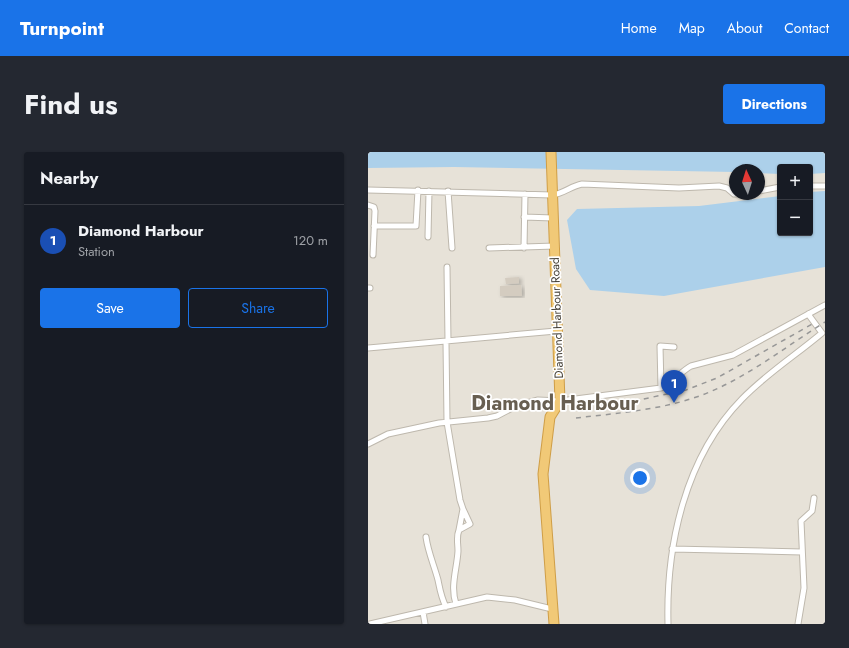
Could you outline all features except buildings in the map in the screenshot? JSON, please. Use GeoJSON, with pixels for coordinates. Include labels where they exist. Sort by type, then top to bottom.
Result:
{"type":"FeatureCollection","features":[{"type":"Feature","properties":{"kind":"highway","name":"Diamond Harbour Road"},"geometry":{"type":"LineString","coordinates":[[551,152],[556,331],[560,400]]}},
{"type":"Feature","properties":{"kind":"highway"},"geometry":{"type":"LineString","coordinates":[[554,624],[543,474],[550,417],[560,400]]}},
{"type":"Feature","properties":{"kind":"street"},"geometry":{"type":"LineString","coordinates":[[368,190],[418,190],[552,195],[562,193],[572,186],[582,184],[671,187],[719,186],[729,190]]}},
{"type":"Feature","properties":{"kind":"street"},"geometry":{"type":"LineString","coordinates":[[813,186],[825,186]]}},
{"type":"Feature","properties":{"kind":"street"},"geometry":{"type":"LineString","coordinates":[[765,190],[777,188]]}},
{"type":"Feature","properties":{"kind":"street"},"geometry":{"type":"LineString","coordinates":[[374,226],[416,226],[418,190]]}},
{"type":"Feature","properties":{"kind":"street"},"geometry":{"type":"LineString","coordinates":[[428,237],[429,191]]}},
{"type":"Feature","properties":{"kind":"street"},"geometry":{"type":"LineString","coordinates":[[448,191],[452,248]]}},
{"type":"Feature","properties":{"kind":"street"},"geometry":{"type":"LineString","coordinates":[[524,247],[525,194]]}},
{"type":"Feature","properties":{"kind":"street"},"geometry":{"type":"LineString","coordinates":[[368,205],[374,207],[374,226],[371,244],[373,255]]}},
{"type":"Feature","properties":{"kind":"street"},"geometry":{"type":"LineString","coordinates":[[524,217],[554,218]]}},
{"type":"Feature","properties":{"kind":"street"},"geometry":{"type":"LineString","coordinates":[[489,248],[554,246]]}},
{"type":"Feature","properties":{"kind":"street"},"geometry":{"type":"LineString","coordinates":[[447,267],[447,422],[460,500],[470,524],[459,530]]}},
{"type":"Feature","properties":{"kind":"street"},"geometry":{"type":"LineString","coordinates":[[368,444],[388,434],[447,422],[497,416],[516,406],[538,400],[560,400],[661,388],[667,386],[684,370],[691,366],[733,355],[825,305]]}},
{"type":"Feature","properties":{"kind":"street"},"geometry":{"type":"LineString","coordinates":[[668,624],[672,549],[678,518],[692,477],[722,424],[733,408],[752,390],[822,333],[808,314]]}},
{"type":"Feature","properties":{"kind":"street"},"geometry":{"type":"LineString","coordinates":[[368,348],[556,331]]}},
{"type":"Feature","properties":{"kind":"street"},"geometry":{"type":"LineString","coordinates":[[661,388],[660,346],[674,347]]}},
{"type":"Feature","properties":{"kind":"street"},"geometry":{"type":"LineString","coordinates":[[798,624],[804,588],[801,521],[812,511],[814,498]]}},
{"type":"Feature","properties":{"kind":"street"},"geometry":{"type":"LineString","coordinates":[[456,604],[453,585],[459,530],[463,509]]}},
{"type":"Feature","properties":{"kind":"street"},"geometry":{"type":"LineString","coordinates":[[426,537],[431,561],[438,580],[441,597],[446,607]]}},
{"type":"Feature","properties":{"kind":"street"},"geometry":{"type":"LineString","coordinates":[[672,549],[802,552]]}},
{"type":"Feature","properties":{"kind":"street"},"geometry":{"type":"LineString","coordinates":[[370,624],[487,597],[515,600],[552,609]]}},
{"type":"Feature","properties":{"kind":"street"},"geometry":{"type":"LineString","coordinates":[[422,612],[425,624]]}},
{"type":"Feature","properties":{"kind":"shaded area","name":"Diamond Harbour"},"geometry":{"type":"Polygon","coordinates":[[[368,152],[825,152],[825,624],[368,624],[368,152]]]}},
{"type":"Feature","properties":{"kind":"water"},"geometry":{"type":"Polygon","coordinates":[[[368,152],[825,152],[825,173],[813,174],[813,164],[777,164],[777,174],[765,173],[765,164],[729,164],[729,172],[454,167],[368,168],[368,152]]]}},
{"type":"Feature","properties":{"kind":"water"},"geometry":{"type":"Polygon","coordinates":[[[825,191],[825,267],[664,296],[590,290],[576,269],[567,220],[577,209],[699,206],[748,200],[765,200],[765,198],[777,196],[777,236],[813,236],[813,192],[825,191]]]}},
{"type":"Feature","properties":{"kind":"railway"},"geometry":{"type":"LineString","coordinates":[[576,418],[656,408],[702,395],[735,380],[825,322]]}},
{"type":"Feature","properties":{"kind":"railway"},"geometry":{"type":"LineString","coordinates":[[634,401],[686,390],[717,378],[814,323]]}},
{"type":"Feature","properties":{"kind":"place","name":"Diamond Harbour"},"geometry":{"type":"Point","coordinates":[674,403]}},
{"type":"Feature","properties":{"kind":"district","name":"Diamond Harbour"},"geometry":{"type":"Point","coordinates":[555,403]}}]}
